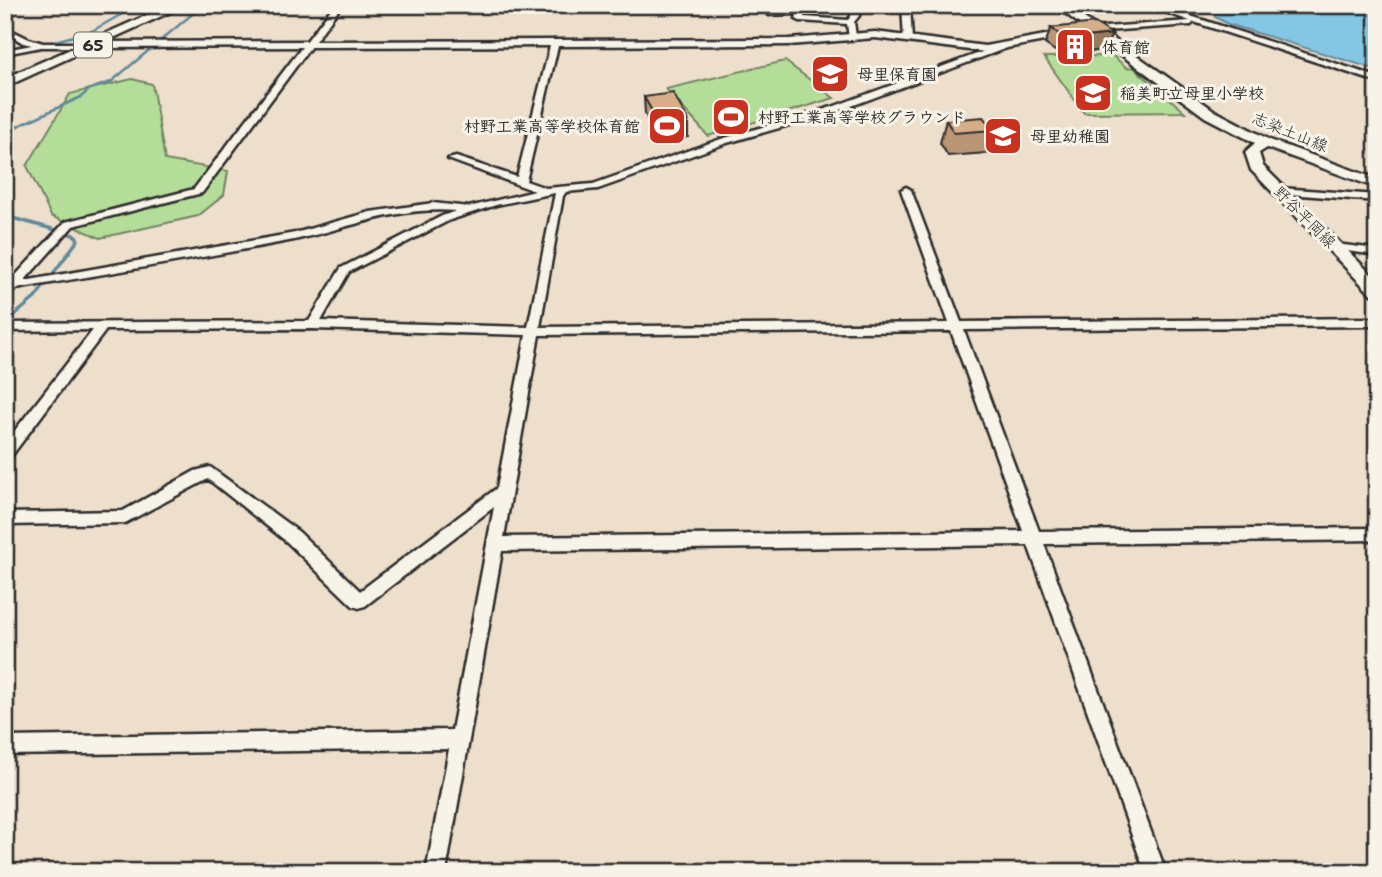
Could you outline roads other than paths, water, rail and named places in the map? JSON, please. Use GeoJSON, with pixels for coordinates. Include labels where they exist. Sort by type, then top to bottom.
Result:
{"type":"FeatureCollection","features":[{"type":"Feature","properties":{"kind":"main road","name":"65"},"geometry":{"type":"LineString","coordinates":[[5,83],[180,5]]}},
{"type":"Feature","properties":{"kind":"main road","name":"志染土山線"},"geometry":{"type":"LineString","coordinates":[[1059,5],[1191,102],[1265,144],[1374,181]]}},
{"type":"Feature","properties":{"kind":"main road","name":"野谷平岡線"},"geometry":{"type":"LineString","coordinates":[[1265,144],[1252,152],[1256,167],[1377,290]]}},
{"type":"Feature","properties":{"kind":"street"},"geometry":{"type":"LineString","coordinates":[[765,5],[769,13],[801,12],[800,19],[850,22]]}},
{"type":"Feature","properties":{"kind":"street"},"geometry":{"type":"LineString","coordinates":[[852,36],[850,22],[855,16],[857,5]]}},
{"type":"Feature","properties":{"kind":"street"},"geometry":{"type":"LineString","coordinates":[[906,5],[908,40]]}},
{"type":"Feature","properties":{"kind":"street"},"geometry":{"type":"LineString","coordinates":[[1149,5],[1377,80]]}},
{"type":"Feature","properties":{"kind":"street"},"geometry":{"type":"LineString","coordinates":[[9,290],[69,224],[198,191],[337,6]]}},
{"type":"Feature","properties":{"kind":"street"},"geometry":{"type":"LineString","coordinates":[[5,52],[43,45],[789,43],[875,35],[985,49],[1091,30],[1199,23]]}},
{"type":"Feature","properties":{"kind":"street"},"geometry":{"type":"LineString","coordinates":[[5,29],[26,41],[43,45]]}},
{"type":"Feature","properties":{"kind":"street"},"geometry":{"type":"LineString","coordinates":[[522,181],[555,42]]}},
{"type":"Feature","properties":{"kind":"street"},"geometry":{"type":"LineString","coordinates":[[313,325],[345,270],[446,218],[547,191],[594,187],[724,141],[835,108],[1004,47]]}},
{"type":"Feature","properties":{"kind":"street"},"geometry":{"type":"LineString","coordinates":[[453,159],[547,191]]}},
{"type":"Feature","properties":{"kind":"street"},"geometry":{"type":"LineString","coordinates":[[436,872],[558,196],[563,190]]}},
{"type":"Feature","properties":{"kind":"street"},"geometry":{"type":"LineString","coordinates":[[906,190],[1156,872]]}},
{"type":"Feature","properties":{"kind":"street"},"geometry":{"type":"LineString","coordinates":[[1280,191],[1377,198]]}},
{"type":"Feature","properties":{"kind":"street"},"geometry":{"type":"LineString","coordinates":[[9,290],[38,282],[296,236],[370,215],[433,206],[471,210]]}},
{"type":"Feature","properties":{"kind":"street"},"geometry":{"type":"LineString","coordinates":[[1335,247],[1377,252]]}},
{"type":"Feature","properties":{"kind":"street"},"geometry":{"type":"LineString","coordinates":[[5,327],[313,325],[533,331],[1377,322]]}},
{"type":"Feature","properties":{"kind":"street"},"geometry":{"type":"LineString","coordinates":[[5,454],[102,327]]}},
{"type":"Feature","properties":{"kind":"street"},"geometry":{"type":"LineString","coordinates":[[5,519],[125,517],[200,475],[209,474],[293,537],[359,601],[506,490]]}},
{"type":"Feature","properties":{"kind":"street"},"geometry":{"type":"LineString","coordinates":[[496,544],[1377,534]]}},
{"type":"Feature","properties":{"kind":"street"},"geometry":{"type":"LineString","coordinates":[[5,746],[459,739]]}},
{"type":"Feature","properties":{"kind":"water"},"geometry":{"type":"Polygon","coordinates":[[[1207,5],[1377,5],[1377,70],[1228,24],[1215,17],[1207,5]]]}},
{"type":"Feature","properties":{"kind":"waterway"},"geometry":{"type":"LineString","coordinates":[[44,44],[92,31],[122,14],[147,5]]}},
{"type":"Feature","properties":{"kind":"waterway"},"geometry":{"type":"LineString","coordinates":[[5,132],[81,97],[90,89],[111,82],[203,5]]}},
{"type":"Feature","properties":{"kind":"waterway"},"geometry":{"type":"LineString","coordinates":[[5,216],[67,233],[76,236],[78,240],[35,298],[5,323],[8,321]]}},
{"type":"Feature","properties":{"kind":"place","name":"体育館"},"geometry":{"type":"Point","coordinates":[1075,47]}},
{"type":"Feature","properties":{"kind":"place","name":"母里保育園"},"geometry":{"type":"Point","coordinates":[830,74]}},
{"type":"Feature","properties":{"kind":"place","name":"稲美町立母里小学校"},"geometry":{"type":"Point","coordinates":[1093,93]}},
{"type":"Feature","properties":{"kind":"place","name":"村野工業高等学校グラウンド"},"geometry":{"type":"Point","coordinates":[731,117]}},
{"type":"Feature","properties":{"kind":"place","name":"村野工業高等学校体育館"},"geometry":{"type":"Point","coordinates":[667,126]}},
{"type":"Feature","properties":{"kind":"place","name":"母里幼稚園"},"geometry":{"type":"Point","coordinates":[1003,136]}}]}
